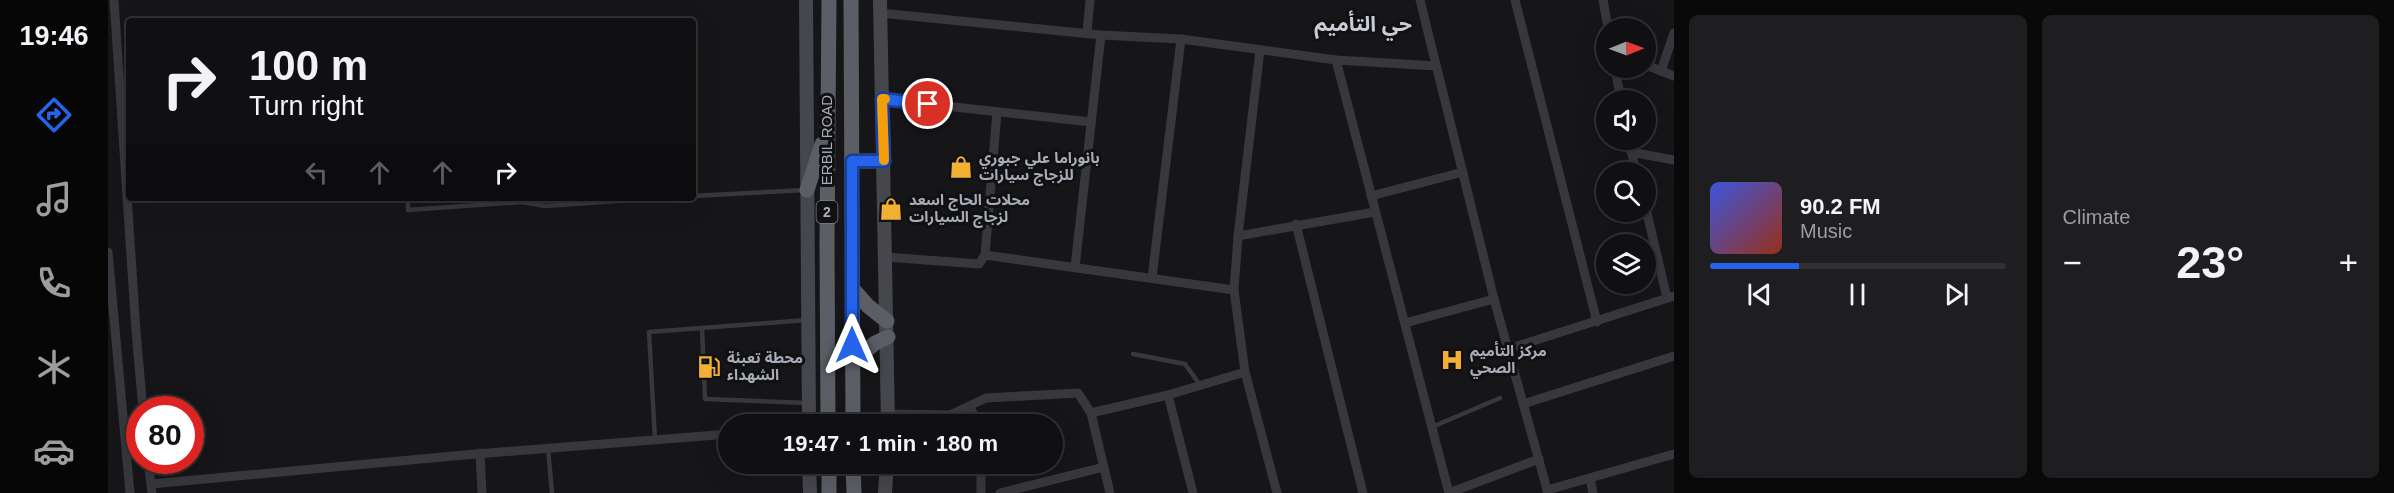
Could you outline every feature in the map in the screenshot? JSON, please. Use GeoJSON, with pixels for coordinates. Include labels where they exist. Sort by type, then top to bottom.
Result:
{"type":"FeatureCollection","features":[{"type":"Feature","properties":{"kind":"highway","name":"ERBIL ROAD"},"geometry":{"type":"LineString","coordinates":[[828,414],[829,0]]}},
{"type":"Feature","properties":{"kind":"highway","name":"2"},"geometry":{"type":"LineString","coordinates":[[851,0],[853,414]]}},
{"type":"Feature","properties":{"kind":"highway"},"geometry":{"type":"LineString","coordinates":[[807,190],[827,127]]}},
{"type":"Feature","properties":{"kind":"highway"},"geometry":{"type":"LineString","coordinates":[[852,161],[884,161]]}},
{"type":"Feature","properties":{"kind":"highway"},"geometry":{"type":"LineString","coordinates":[[852,288],[868,306],[887,321]]}},
{"type":"Feature","properties":{"kind":"highway"},"geometry":{"type":"LineString","coordinates":[[852,363],[875,343],[888,337]]}},
{"type":"Feature","properties":{"kind":"highway"},"geometry":{"type":"LineString","coordinates":[[829,474],[829,493]]}},
{"type":"Feature","properties":{"kind":"highway"},"geometry":{"type":"LineString","coordinates":[[853,474],[854,493]]}},
{"type":"Feature","properties":{"kind":"main road"},"geometry":{"type":"LineString","coordinates":[[806,0],[809,414]]}},
{"type":"Feature","properties":{"kind":"main road"},"geometry":{"type":"LineString","coordinates":[[880,6],[889,414]]}},
{"type":"Feature","properties":{"kind":"main road"},"geometry":{"type":"LineString","coordinates":[[809,474],[810,493]]}},
{"type":"Feature","properties":{"kind":"main road"},"geometry":{"type":"LineString","coordinates":[[885,493],[886,474]]}},
{"type":"Feature","properties":{"kind":"street"},"geometry":{"type":"LineString","coordinates":[[114,0],[126,183]]}},
{"type":"Feature","properties":{"kind":"street"},"geometry":{"type":"LineString","coordinates":[[1087,32],[1090,0]]}},
{"type":"Feature","properties":{"kind":"street"},"geometry":{"type":"LineString","coordinates":[[1420,0],[1494,299],[1548,492],[1590,478],[1674,457]]}},
{"type":"Feature","properties":{"kind":"street"},"geometry":{"type":"LineString","coordinates":[[1515,0],[1597,322]]}},
{"type":"Feature","properties":{"kind":"street"},"geometry":{"type":"LineString","coordinates":[[1602,0],[1606,18]]}},
{"type":"Feature","properties":{"kind":"street"},"geometry":{"type":"LineString","coordinates":[[880,6],[1101,35],[1181,39],[1336,60],[1436,66]]}},
{"type":"Feature","properties":{"kind":"street"},"geometry":{"type":"LineString","coordinates":[[1661,71],[1674,33]]}},
{"type":"Feature","properties":{"kind":"street"},"geometry":{"type":"LineString","coordinates":[[1075,267],[1101,35]]}},
{"type":"Feature","properties":{"kind":"street"},"geometry":{"type":"LineString","coordinates":[[1152,278],[1181,39]]}},
{"type":"Feature","properties":{"kind":"street"},"geometry":{"type":"LineString","coordinates":[[1260,50],[1238,236],[1234,290],[1245,372],[1277,493]]}},
{"type":"Feature","properties":{"kind":"street"},"geometry":{"type":"LineString","coordinates":[[1336,60],[1449,493],[1539,459]]}},
{"type":"Feature","properties":{"kind":"street"},"geometry":{"type":"LineString","coordinates":[[1656,69],[1674,76]]}},
{"type":"Feature","properties":{"kind":"street"},"geometry":{"type":"LineString","coordinates":[[882,99],[1091,122]]}},
{"type":"Feature","properties":{"kind":"street"},"geometry":{"type":"LineString","coordinates":[[886,257],[979,264],[985,255],[997,111]]}},
{"type":"Feature","properties":{"kind":"street"},"geometry":{"type":"LineString","coordinates":[[1634,162],[1631,152],[1674,160]]}},
{"type":"Feature","properties":{"kind":"street"},"geometry":{"type":"LineString","coordinates":[[1371,196],[1463,172]]}},
{"type":"Feature","properties":{"kind":"street"},"geometry":{"type":"LineString","coordinates":[[127,201],[142,396]]}},
{"type":"Feature","properties":{"kind":"street"},"geometry":{"type":"LineString","coordinates":[[1238,236],[1296,224],[1375,212]]}},
{"type":"Feature","properties":{"kind":"street"},"geometry":{"type":"LineString","coordinates":[[1508,349],[1671,297],[1650,222]]}},
{"type":"Feature","properties":{"kind":"street"},"geometry":{"type":"LineString","coordinates":[[1296,224],[1363,493]]}},
{"type":"Feature","properties":{"kind":"street"},"geometry":{"type":"LineString","coordinates":[[108,252],[112,349],[130,493]]}},
{"type":"Feature","properties":{"kind":"street"},"geometry":{"type":"LineString","coordinates":[[985,255],[1234,290]]}},
{"type":"Feature","properties":{"kind":"street"},"geometry":{"type":"LineString","coordinates":[[1404,323],[1494,299]]}},
{"type":"Feature","properties":{"kind":"street"},"geometry":{"type":"LineString","coordinates":[[1523,404],[1674,356]]}},
{"type":"Feature","properties":{"kind":"street"},"geometry":{"type":"LineString","coordinates":[[1091,413],[1168,396],[1245,372]]}},
{"type":"Feature","properties":{"kind":"street"},"geometry":{"type":"LineString","coordinates":[[954,414],[987,398],[1078,393],[1091,413],[1110,493]]}},
{"type":"Feature","properties":{"kind":"street"},"geometry":{"type":"LineString","coordinates":[[1168,396],[1193,493]]}},
{"type":"Feature","properties":{"kind":"street"},"geometry":{"type":"LineString","coordinates":[[970,407],[973,414]]}},
{"type":"Feature","properties":{"kind":"street"},"geometry":{"type":"LineString","coordinates":[[149,474],[151,489],[480,453],[718,435]]}},
{"type":"Feature","properties":{"kind":"street"},"geometry":{"type":"LineString","coordinates":[[480,453],[482,493]]}},
{"type":"Feature","properties":{"kind":"street"},"geometry":{"type":"LineString","coordinates":[[1000,493],[1104,467]]}},
{"type":"Feature","properties":{"kind":"street"},"geometry":{"type":"LineString","coordinates":[[981,474],[981,493]]}},
{"type":"Feature","properties":{"kind":"street"},"geometry":{"type":"LineString","coordinates":[[1590,478],[1593,493]]}},
{"type":"Feature","properties":{"kind":"lane"},"geometry":{"type":"LineString","coordinates":[[696,196],[807,190]]}},
{"type":"Feature","properties":{"kind":"lane"},"geometry":{"type":"LineString","coordinates":[[408,201],[408,210],[522,202],[545,206],[617,201]]}},
{"type":"Feature","properties":{"kind":"lane"},"geometry":{"type":"LineString","coordinates":[[655,440],[649,332],[808,320]]}},
{"type":"Feature","properties":{"kind":"lane"},"geometry":{"type":"LineString","coordinates":[[702,328],[705,399],[809,404]]}},
{"type":"Feature","properties":{"kind":"lane"},"geometry":{"type":"LineString","coordinates":[[1133,354],[1185,364],[1200,386]]}},
{"type":"Feature","properties":{"kind":"lane"},"geometry":{"type":"LineString","coordinates":[[1432,427],[1500,398]]}},
{"type":"Feature","properties":{"kind":"lane"},"geometry":{"type":"LineString","coordinates":[[548,448],[552,493]]}},
{"type":"Feature","properties":{"kind":"slow traffic"},"geometry":{"type":"LineString","coordinates":[[884,160],[882,99],[885,99]]}},
{"type":"Feature","properties":{"kind":"place","name":"بانوراما علي جبوري للزجاج سيارات"},"geometry":{"type":"Point","coordinates":[961,167]}},
{"type":"Feature","properties":{"kind":"place","name":"محلات الحاج اسعد لزجاج السيارات"},"geometry":{"type":"Point","coordinates":[891,209]}},
{"type":"Feature","properties":{"kind":"place","name":"مركز التأميم الصحي"},"geometry":{"type":"Point","coordinates":[1452,360]}},
{"type":"Feature","properties":{"kind":"place","name":"محطة تعبئة الشهداء"},"geometry":{"type":"Point","coordinates":[709,367]}},
{"type":"Feature","properties":{"kind":"district","name":"حي التأميم"},"geometry":{"type":"Point","coordinates":[1363,24]}},
{"type":"Feature","properties":{"kind":"route"},"geometry":{"type":"LineString","coordinates":[[852,345],[852,161],[884,161],[882,99],[928,104]]}}]}
